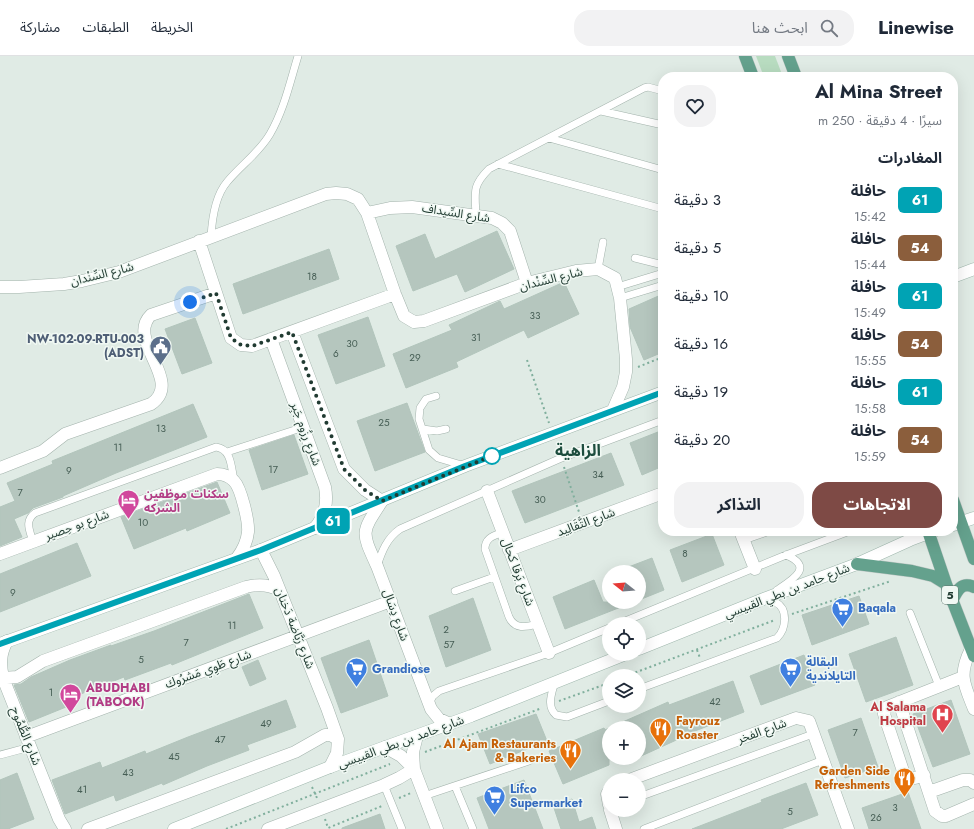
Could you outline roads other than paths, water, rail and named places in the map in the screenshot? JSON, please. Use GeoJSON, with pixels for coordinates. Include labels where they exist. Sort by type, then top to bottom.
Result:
{"type":"FeatureCollection","features":[{"type":"Feature","properties":{"kind":"main road"},"geometry":{"type":"LineString","coordinates":[[746,56],[751,72]]}},
{"type":"Feature","properties":{"kind":"main road"},"geometry":{"type":"LineString","coordinates":[[788,56],[794,72]]}},
{"type":"Feature","properties":{"kind":"main road"},"geometry":{"type":"LineString","coordinates":[[958,528],[974,559]]}},
{"type":"Feature","properties":{"kind":"main road","name":"5"},"geometry":{"type":"LineString","coordinates":[[931,536],[952,601],[973,652]]}},
{"type":"Feature","properties":{"kind":"main road"},"geometry":{"type":"LineString","coordinates":[[858,564],[912,571],[934,576],[946,584]]}},
{"type":"Feature","properties":{"kind":"main road"},"geometry":{"type":"LineString","coordinates":[[952,601],[956,592],[963,585],[969,584],[974,587]]}},
{"type":"Feature","properties":{"kind":"street","name":"شارع السِّنْدان"},"geometry":{"type":"LineString","coordinates":[[0,287],[46,286],[94,278],[132,267],[326,194],[336,193],[347,194],[358,199],[367,213],[404,316],[414,322],[424,321],[527,283],[576,271],[598,269],[615,278],[619,293]]}},
{"type":"Feature","properties":{"kind":"street","name":"شارع السِّيداف"},"geometry":{"type":"LineString","coordinates":[[367,213],[390,208],[412,207],[492,218],[502,223],[510,231],[527,283]]}},
{"type":"Feature","properties":{"kind":"street"},"geometry":{"type":"LineString","coordinates":[[200,241],[231,338],[241,345],[252,346],[395,294]]}},
{"type":"Feature","properties":{"kind":"street"},"geometry":{"type":"LineString","coordinates":[[958,275],[974,269]]}},
{"type":"Feature","properties":{"kind":"street"},"geometry":{"type":"LineString","coordinates":[[0,468],[43,451],[65,434],[151,404],[156,400],[159,396],[162,385],[144,332],[145,323],[151,315],[216,293]]}},
{"type":"Feature","properties":{"kind":"street"},"geometry":{"type":"LineString","coordinates":[[613,410],[623,387],[626,372],[619,293]]}},
{"type":"Feature","properties":{"kind":"street","name":"شارع رِزُوم جَبِر"},"geometry":{"type":"LineString","coordinates":[[292,332],[344,469],[365,490],[382,501]]}},
{"type":"Feature","properties":{"kind":"street","name":"شارع رِزُوم جَبِر"},"geometry":{"type":"LineString","coordinates":[[271,339],[325,487],[327,496],[324,513],[315,528]]}},
{"type":"Feature","properties":{"kind":"street"},"geometry":{"type":"LineString","coordinates":[[3,642],[261,550],[465,466],[658,394]]}},
{"type":"Feature","properties":{"kind":"street","name":"شارع بو حِصير"},"geometry":{"type":"LineString","coordinates":[[0,554],[211,476],[223,474],[234,480]]}},
{"type":"Feature","properties":{"kind":"street"},"geometry":{"type":"LineString","coordinates":[[234,480],[237,485],[248,524],[245,546],[237,558]]}},
{"type":"Feature","properties":{"kind":"street","name":"شارع بَرقا كحال"},"geometry":{"type":"LineString","coordinates":[[487,491],[549,653]]}},
{"type":"Feature","properties":{"kind":"street","name":"شارع التَّقَالِيد"},"geometry":{"type":"LineString","coordinates":[[509,550],[658,495]]}},
{"type":"Feature","properties":{"kind":"street","name":"شارع دِسَال"},"geometry":{"type":"LineString","coordinates":[[382,501],[366,527],[365,535],[367,543],[391,601],[428,704],[439,719],[450,724]]}},
{"type":"Feature","properties":{"kind":"street"},"geometry":{"type":"LineString","coordinates":[[958,523],[974,518]]}},
{"type":"Feature","properties":{"kind":"street"},"geometry":{"type":"LineString","coordinates":[[742,536],[755,569]]}},
{"type":"Feature","properties":{"kind":"street","name":"شارع حامد بن بطي القبيسي"},"geometry":{"type":"LineString","coordinates":[[646,646],[766,598],[858,564],[920,536]]}},
{"type":"Feature","properties":{"kind":"street","name":"شارع رَبَّاضة دَخنان"},"geometry":{"type":"LineString","coordinates":[[261,550],[270,567],[338,739]]}},
{"type":"Feature","properties":{"kind":"street"},"geometry":{"type":"LineString","coordinates":[[3,678],[17,677],[43,661],[246,587],[254,585],[267,585],[279,590]]}},
{"type":"Feature","properties":{"kind":"street","name":"شارع طَوِي مَشرُوك"},"geometry":{"type":"LineString","coordinates":[[28,742],[391,601]]}},
{"type":"Feature","properties":{"kind":"street","name":"شارع الطُّمُوح"},"geometry":{"type":"LineString","coordinates":[[3,642],[0,663],[3,678],[59,820],[65,829]]}},
{"type":"Feature","properties":{"kind":"street"},"geometry":{"type":"LineString","coordinates":[[973,652],[965,664],[963,677],[974,709]]}},
{"type":"Feature","properties":{"kind":"street","name":"شارع حامد بن بطي القبيسي"},"geometry":{"type":"LineString","coordinates":[[174,829],[330,767],[450,724],[608,661]]}},
{"type":"Feature","properties":{"kind":"street"},"geometry":{"type":"LineString","coordinates":[[924,775],[913,779],[908,778],[904,774],[884,713],[887,707],[963,677]]}},
{"type":"Feature","properties":{"kind":"street"},"geometry":{"type":"LineString","coordinates":[[898,702],[935,811],[942,816],[950,815],[974,804]]}},
{"type":"Feature","properties":{"kind":"street","name":"شارع رَبَّاضة دَخنان"},"geometry":{"type":"LineString","coordinates":[[322,736],[327,723],[327,708]]}},
{"type":"Feature","properties":{"kind":"street","name":"شارع الفخر"},"geometry":{"type":"LineString","coordinates":[[646,774],[796,718],[809,721],[848,829]]}},
{"type":"Feature","properties":{"kind":"street"},"geometry":{"type":"LineString","coordinates":[[88,829],[295,752],[322,736],[330,735],[338,739],[337,753],[330,767]]}},
{"type":"Feature","properties":{"kind":"street"},"geometry":{"type":"LineString","coordinates":[[417,736],[413,752],[414,769],[437,829]]}},
{"type":"Feature","properties":{"kind":"street"},"geometry":{"type":"LineString","coordinates":[[385,747],[401,756],[414,769]]}},
{"type":"Feature","properties":{"kind":"street"},"geometry":{"type":"LineString","coordinates":[[268,829],[384,785],[414,769]]}},
{"type":"Feature","properties":{"kind":"street"},"geometry":{"type":"LineString","coordinates":[[929,792],[963,780],[970,780],[974,783]]}},
{"type":"Feature","properties":{"kind":"street"},"geometry":{"type":"LineString","coordinates":[[612,817],[616,829]]}},
{"type":"Feature","properties":{"kind":"lane"},"geometry":{"type":"LineString","coordinates":[[211,237],[214,210],[221,192],[226,183],[255,154],[269,135],[278,119],[298,56]]}},
{"type":"Feature","properties":{"kind":"lane"},"geometry":{"type":"LineString","coordinates":[[476,215],[475,191],[478,181],[489,170],[648,87],[658,90]]}},
{"type":"Feature","properties":{"kind":"lane"},"geometry":{"type":"LineString","coordinates":[[601,111],[658,124]]}},
{"type":"Feature","properties":{"kind":"lane"},"geometry":{"type":"LineString","coordinates":[[549,138],[658,169]]}},
{"type":"Feature","properties":{"kind":"lane"},"geometry":{"type":"LineString","coordinates":[[498,164],[658,208]]}},
{"type":"Feature","properties":{"kind":"lane"},"geometry":{"type":"LineString","coordinates":[[598,269],[603,242]]}},
{"type":"Feature","properties":{"kind":"lane"},"geometry":{"type":"LineString","coordinates":[[635,258],[658,264]]}},
{"type":"Feature","properties":{"kind":"lane"},"geometry":{"type":"LineString","coordinates":[[619,293],[658,275]]}},
{"type":"Feature","properties":{"kind":"lane"},"geometry":{"type":"LineString","coordinates":[[619,293],[658,286]]}},
{"type":"Feature","properties":{"kind":"lane"},"geometry":{"type":"LineString","coordinates":[[436,396],[426,400],[420,408],[419,419],[430,450],[438,458],[465,466]]}},
{"type":"Feature","properties":{"kind":"lane"},"geometry":{"type":"LineString","coordinates":[[377,566],[385,545],[400,529],[558,459],[658,422]]}},
{"type":"Feature","properties":{"kind":"lane"},"geometry":{"type":"LineString","coordinates":[[227,452],[304,427]]}},
{"type":"Feature","properties":{"kind":"lane"},"geometry":{"type":"LineString","coordinates":[[423,429],[437,431],[446,428]]}},
{"type":"Feature","properties":{"kind":"lane"},"geometry":{"type":"LineString","coordinates":[[32,542],[28,523],[30,517],[34,513],[216,448],[220,448],[227,452],[234,480]]}},
{"type":"Feature","properties":{"kind":"lane"},"geometry":{"type":"LineString","coordinates":[[503,532],[491,537],[485,545],[485,552],[494,577],[512,622],[521,627],[538,624]]}},
{"type":"Feature","properties":{"kind":"lane"},"geometry":{"type":"LineString","coordinates":[[635,617],[786,555],[837,536]]}},
{"type":"Feature","properties":{"kind":"lane"},"geometry":{"type":"LineString","coordinates":[[367,543],[376,546],[385,545]]}},
{"type":"Feature","properties":{"kind":"lane"},"geometry":{"type":"LineString","coordinates":[[646,686],[777,638],[782,633],[785,616],[779,604],[766,598],[796,576],[799,570],[800,565],[797,561],[786,555]]}},
{"type":"Feature","properties":{"kind":"lane"},"geometry":{"type":"LineString","coordinates":[[455,591],[494,577]]}},
{"type":"Feature","properties":{"kind":"lane"},"geometry":{"type":"LineString","coordinates":[[910,613],[939,686]]}},
{"type":"Feature","properties":{"kind":"lane"},"geometry":{"type":"LineString","coordinates":[[428,704],[433,696],[439,691],[549,653],[602,631]]}},
{"type":"Feature","properties":{"kind":"lane"},"geometry":{"type":"LineString","coordinates":[[555,681],[550,705],[551,709],[556,715],[567,716],[602,704]]}},
{"type":"Feature","properties":{"kind":"lane"},"geometry":{"type":"LineString","coordinates":[[420,682],[431,689],[439,691]]}},
{"type":"Feature","properties":{"kind":"lane"},"geometry":{"type":"LineString","coordinates":[[646,794],[813,734]]}},
{"type":"Feature","properties":{"kind":"lane"},"geometry":{"type":"LineString","coordinates":[[0,755],[28,742]]}},
{"type":"Feature","properties":{"kind":"lane"},"geometry":{"type":"LineString","coordinates":[[644,829],[823,760]]}},
{"type":"Feature","properties":{"kind":"lane"},"geometry":{"type":"LineString","coordinates":[[423,792],[455,786],[529,761]]}},
{"type":"Feature","properties":{"kind":"lane"},"geometry":{"type":"LineString","coordinates":[[384,785],[402,829]]}},
{"type":"Feature","properties":{"kind":"lane"},"geometry":{"type":"LineString","coordinates":[[455,786],[473,829]]}},
{"type":"Feature","properties":{"kind":"place","name":"NW-102-09-RTU-003 (ADST)"},"geometry":{"type":"Point","coordinates":[160,366]}},
{"type":"Feature","properties":{"kind":"place","name":"سكنات موظفين الشركه"},"geometry":{"type":"Point","coordinates":[129,520]}},
{"type":"Feature","properties":{"kind":"place","name":"Baqala"},"geometry":{"type":"Point","coordinates":[842,628]}},
{"type":"Feature","properties":{"kind":"place","name":"Grandiose"},"geometry":{"type":"Point","coordinates":[356,688]}},
{"type":"Feature","properties":{"kind":"place","name":"البقالة التايلاندية"},"geometry":{"type":"Point","coordinates":[790,688]}},
{"type":"Feature","properties":{"kind":"place","name":"ABUDHABI (TABOOK)"},"geometry":{"type":"Point","coordinates":[70,714]}},
{"type":"Feature","properties":{"kind":"place","name":"Al Salama Hospital"},"geometry":{"type":"Point","coordinates":[942,734]}},
{"type":"Feature","properties":{"kind":"place","name":"Fayrouz Roaster"},"geometry":{"type":"Point","coordinates":[660,748]}},
{"type":"Feature","properties":{"kind":"place","name":"Al Ajam Restaurants & Bakeries"},"geometry":{"type":"Point","coordinates":[571,770]}},
{"type":"Feature","properties":{"kind":"place","name":"Garden Side Refreshments"},"geometry":{"type":"Point","coordinates":[905,798]}},
{"type":"Feature","properties":{"kind":"place","name":"Lifco Supermarket"},"geometry":{"type":"Point","coordinates":[495,816]}},
{"type":"Feature","properties":{"kind":"district","name":"الزاهية"},"geometry":{"type":"Point","coordinates":[578,450]}}]}
